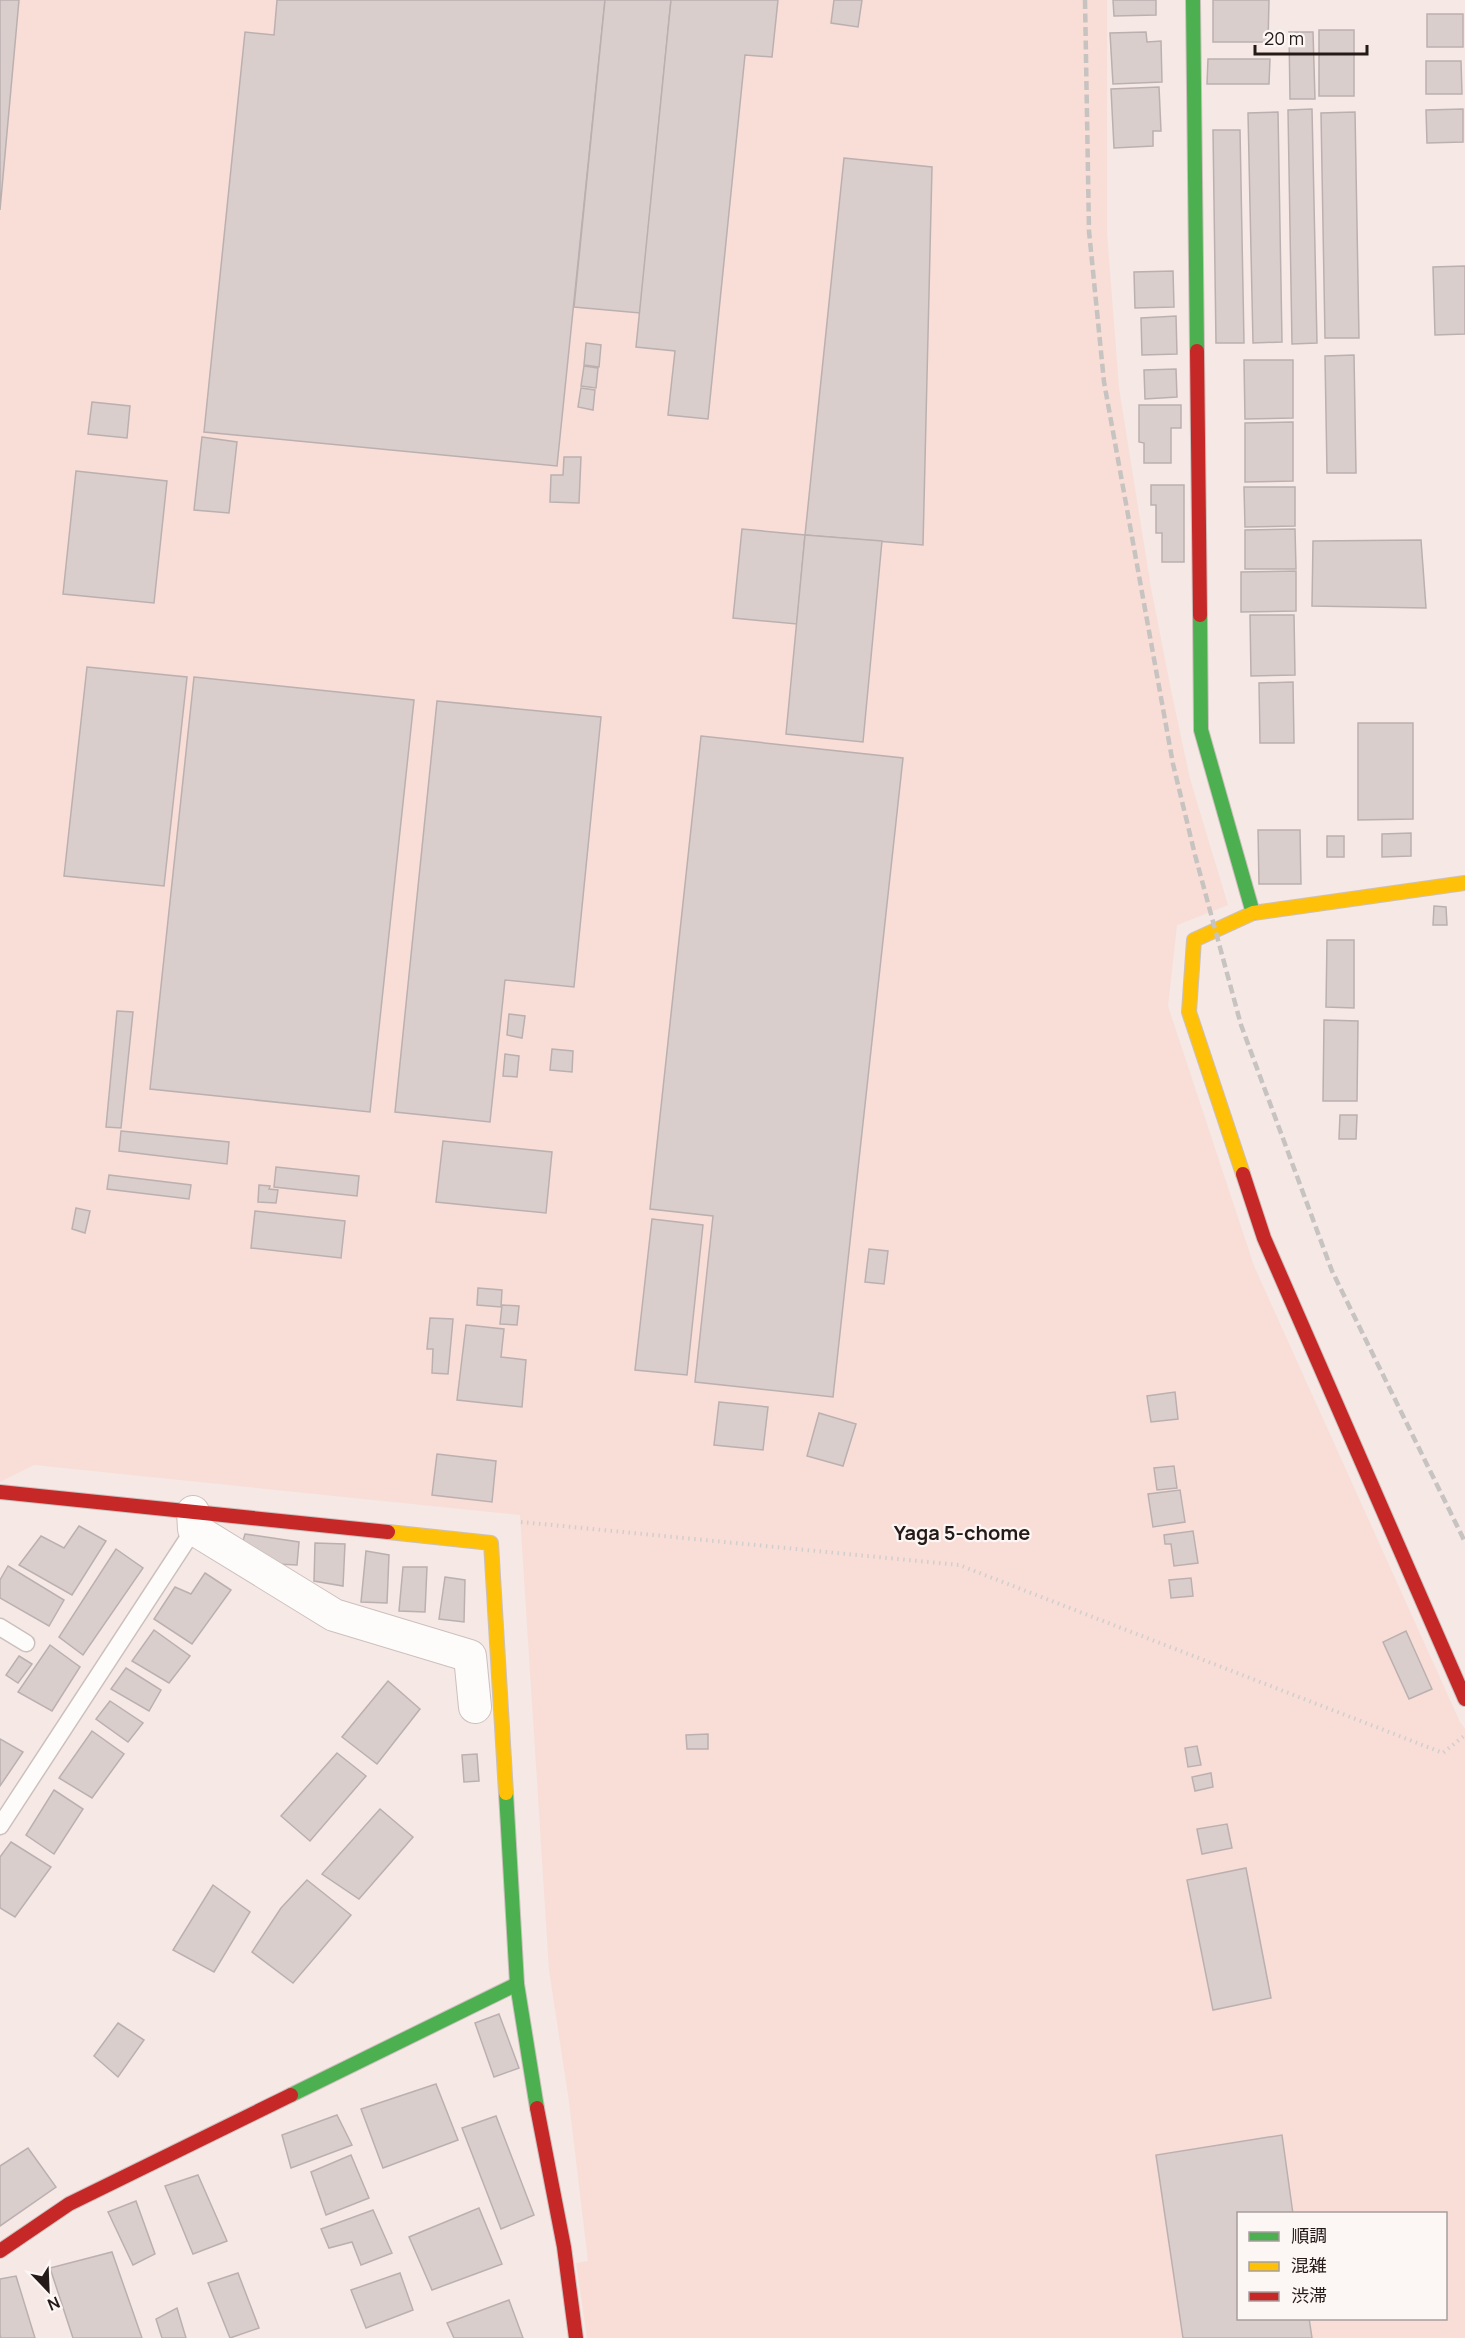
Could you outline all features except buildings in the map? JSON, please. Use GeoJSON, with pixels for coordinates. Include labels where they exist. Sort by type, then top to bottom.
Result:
{"type":"FeatureCollection","features":[{"type":"Feature","properties":{"kind":"street"},"geometry":{"type":"LineString","coordinates":[[1193,0],[1201,730],[1253,913]]}},
{"type":"Feature","properties":{"kind":"street"},"geometry":{"type":"LineString","coordinates":[[1465,883],[1253,913],[1194,940],[1189,1012],[1264,1238],[1465,1699]]}},
{"type":"Feature","properties":{"kind":"street"},"geometry":{"type":"LineString","coordinates":[[1,1496],[194,1521],[491,1543],[517,1984],[541,2134],[564,2247],[576,2338]]}},
{"type":"Feature","properties":{"kind":"street"},"geometry":{"type":"LineString","coordinates":[[194,1521],[334,1615],[470,1656],[475,1707]]}},
{"type":"Feature","properties":{"kind":"street"},"geometry":{"type":"LineString","coordinates":[[0,2251],[69,2204],[517,1984]]}},
{"type":"Feature","properties":{"kind":"lane"},"geometry":{"type":"LineString","coordinates":[[0,1826],[194,1521]]}},
{"type":"Feature","properties":{"kind":"lane"},"geometry":{"type":"LineString","coordinates":[[0,1627],[26,1643]]}},
{"type":"Feature","properties":{"kind":"path"},"geometry":{"type":"LineString","coordinates":[[515,1522],[959,1565],[1443,1753],[1465,1734]]}},
{"type":"Feature","properties":{"kind":"shaded area"},"geometry":{"type":"Polygon","coordinates":[[[0,0],[1107,0],[1107,233],[1119,388],[1151,588],[1171,690],[1190,779],[1228,905],[1177,925],[1168,1006],[1254,1266],[1465,1729],[1465,2338],[587,2338],[576,2263],[588,2261],[569,2102],[549,1970],[520,1515],[34,1465],[0,1482],[0,0]]]}},
{"type":"Feature","properties":{"kind":"railway"},"geometry":{"type":"LineString","coordinates":[[1085,0],[1089,231],[1104,382],[1173,764],[1195,855],[1241,1025],[1332,1271],[1465,1542]]}},
{"type":"Feature","properties":{"kind":"traffic: fast"},"geometry":{"type":"LineString","coordinates":[[1193,0],[1197,351]]}},
{"type":"Feature","properties":{"kind":"traffic: fast"},"geometry":{"type":"LineString","coordinates":[[1200,615],[1201,730],[1253,913]]}},
{"type":"Feature","properties":{"kind":"traffic: fast"},"geometry":{"type":"LineString","coordinates":[[506,1793],[517,1984],[537,2108]]}},
{"type":"Feature","properties":{"kind":"traffic: fast"},"geometry":{"type":"LineString","coordinates":[[291,2095],[517,1984]]}},
{"type":"Feature","properties":{"kind":"traffic: slow"},"geometry":{"type":"LineString","coordinates":[[1243,1174],[1189,1012],[1194,940],[1253,913],[1465,883]]}},
{"type":"Feature","properties":{"kind":"traffic: slow"},"geometry":{"type":"LineString","coordinates":[[388,1532],[491,1543],[506,1793]]}},
{"type":"Feature","properties":{"kind":"traffic: jam"},"geometry":{"type":"LineString","coordinates":[[1197,351],[1200,615]]}},
{"type":"Feature","properties":{"kind":"traffic: jam"},"geometry":{"type":"LineString","coordinates":[[1243,1174],[1264,1238],[1465,1699]]}},
{"type":"Feature","properties":{"kind":"traffic: jam"},"geometry":{"type":"LineString","coordinates":[[0,1492],[388,1532]]}},
{"type":"Feature","properties":{"kind":"traffic: jam"},"geometry":{"type":"LineString","coordinates":[[0,2251],[69,2204],[291,2095]]}},
{"type":"Feature","properties":{"kind":"traffic: jam"},"geometry":{"type":"LineString","coordinates":[[537,2108],[564,2247],[576,2338]]}},
{"type":"Feature","properties":{"kind":"district","name":"Yaga 5-chome"},"geometry":{"type":"Point","coordinates":[962,1532]}}]}
